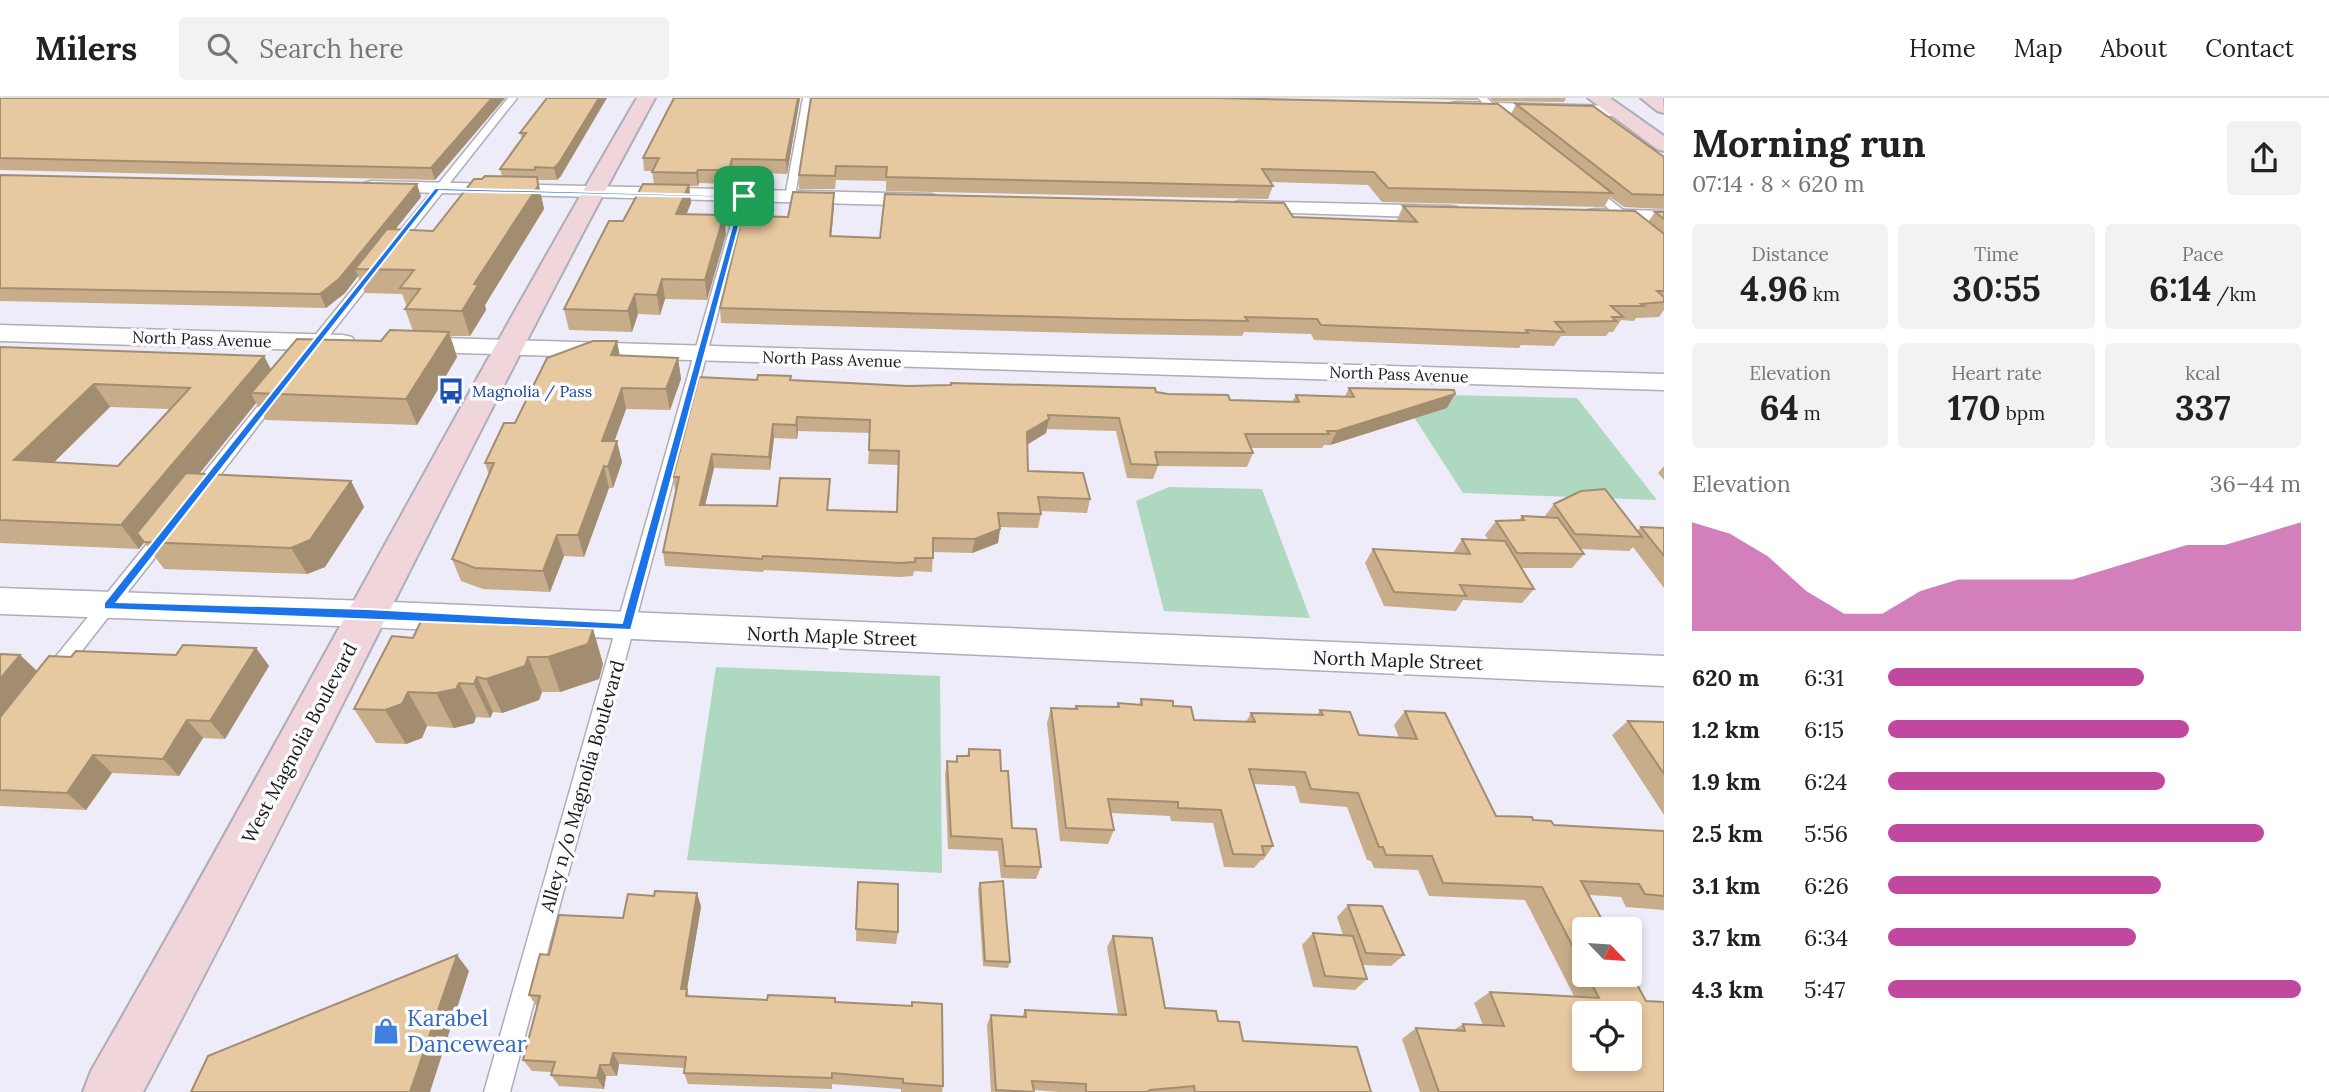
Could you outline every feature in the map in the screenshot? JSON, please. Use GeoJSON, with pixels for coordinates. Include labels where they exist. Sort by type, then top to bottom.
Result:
{"type":"FeatureCollection","features":[{"type":"Feature","properties":{"kind":"main road","name":"West Magnolia Boulevard"},"geometry":{"type":"LineString","coordinates":[[112,1092],[196,940],[593,192],[646,98]]}},
{"type":"Feature","properties":{"kind":"main road"},"geometry":{"type":"LineString","coordinates":[[1597,98],[1664,145]]}},
{"type":"Feature","properties":{"kind":"main road"},"geometry":{"type":"LineString","coordinates":[[1650,98],[1664,107]]}},
{"type":"Feature","properties":{"kind":"street"},"geometry":{"type":"LineString","coordinates":[[1438,107],[1487,103],[1616,111]]}},
{"type":"Feature","properties":{"kind":"street"},"geometry":{"type":"LineString","coordinates":[[355,187],[957,201]]}},
{"type":"Feature","properties":{"kind":"street"},"geometry":{"type":"LineString","coordinates":[[1221,207],[1471,212]]}},
{"type":"Feature","properties":{"kind":"street"},"geometry":{"type":"LineString","coordinates":[[1569,215],[1664,217]]}},
{"type":"Feature","properties":{"kind":"street","name":"North Pass Avenue"},"geometry":{"type":"LineString","coordinates":[[0,332],[1664,382]]}},
{"type":"Feature","properties":{"kind":"street","name":"North Maple Street"},"geometry":{"type":"LineString","coordinates":[[0,601],[368,614],[1664,671]]}},
{"type":"Feature","properties":{"kind":"lane"},"geometry":{"type":"LineString","coordinates":[[300,363],[437,189],[513,98]]}},
{"type":"Feature","properties":{"kind":"lane"},"geometry":{"type":"LineString","coordinates":[[790,197],[807,98]]}},
{"type":"Feature","properties":{"kind":"lane"},"geometry":{"type":"LineString","coordinates":[[1487,103],[1510,124]]}},
{"type":"Feature","properties":{"kind":"lane"},"geometry":{"type":"LineString","coordinates":[[1583,182],[1664,249]]}},
{"type":"Feature","properties":{"kind":"lane","name":"Alley n/o Magnolia Boulevard"},"geometry":{"type":"LineString","coordinates":[[497,1092],[744,196]]}},
{"type":"Feature","properties":{"kind":"lane"},"geometry":{"type":"LineString","coordinates":[[192,499],[283,384]]}},
{"type":"Feature","properties":{"kind":"lane"},"geometry":{"type":"LineString","coordinates":[[41,689],[175,521]]}},
{"type":"Feature","properties":{"kind":"green space"},"geometry":{"type":"Polygon","coordinates":[[[1399,394],[1577,398],[1657,500],[1463,493],[1399,394]]]}},
{"type":"Feature","properties":{"kind":"green space"},"geometry":{"type":"Polygon","coordinates":[[[1169,487],[1262,489],[1310,618],[1164,611],[1136,501],[1169,487]]]}},
{"type":"Feature","properties":{"kind":"green space"},"geometry":{"type":"Polygon","coordinates":[[[716,667],[940,676],[942,873],[687,860],[716,667]]]}},
{"type":"Feature","properties":{"kind":"building"},"geometry":{"type":"Polygon","coordinates":[[[0,98],[492,98],[431,168],[0,158],[0,98]]]}},
{"type":"Feature","properties":{"kind":"building"},"geometry":{"type":"Polygon","coordinates":[[[547,98],[599,98],[554,168],[500,169],[526,133],[520,133],[547,98]]]}},
{"type":"Feature","properties":{"kind":"building"},"geometry":{"type":"Polygon","coordinates":[[[674,98],[798,98],[786,160],[732,159],[729,170],[698,170],[696,173],[652,172],[659,158],[643,158],[674,98]]]}},
{"type":"Feature","properties":{"kind":"building"},"geometry":{"type":"Polygon","coordinates":[[[811,98],[1216,98],[1498,104],[1612,193],[1388,188],[1374,172],[1262,169],[1273,186],[886,177],[887,167],[836,166],[835,176],[799,175],[811,98]]]}},
{"type":"Feature","properties":{"kind":"building"},"geometry":{"type":"Polygon","coordinates":[[[1516,104],[1593,106],[1664,157],[1664,195],[1632,194],[1516,104]]]}},
{"type":"Feature","properties":{"kind":"building"},"geometry":{"type":"Polygon","coordinates":[[[0,175],[417,184],[339,279],[320,294],[0,288],[0,175]]]}},
{"type":"Feature","properties":{"kind":"building"},"geometry":{"type":"Polygon","coordinates":[[[485,176],[537,177],[538,186],[474,284],[478,285],[462,311],[405,309],[420,289],[400,288],[414,270],[355,269],[387,229],[433,231],[474,179],[482,179],[485,176]]]}},
{"type":"Feature","properties":{"kind":"building"},"geometry":{"type":"Polygon","coordinates":[[[643,184],[689,185],[676,214],[724,215],[705,280],[662,279],[657,295],[635,294],[628,311],[564,309],[609,221],[623,221],[643,184]]]}},
{"type":"Feature","properties":{"kind":"building"},"geometry":{"type":"Polygon","coordinates":[[[793,192],[834,193],[830,236],[880,238],[885,194],[1284,203],[1293,217],[1417,222],[1403,206],[1635,211],[1664,234],[1664,291],[1657,291],[1664,297],[1664,302],[1641,304],[1644,306],[1611,306],[1623,317],[1612,317],[1616,321],[1555,322],[1564,332],[1526,330],[1528,333],[1321,325],[1317,319],[1123,319],[720,308],[741,221],[747,221],[748,216],[788,217],[793,192]]]}},
{"type":"Feature","properties":{"kind":"building"},"geometry":{"type":"Polygon","coordinates":[[[1655,212],[1664,212],[1664,219],[1655,212]]]}},
{"type":"Feature","properties":{"kind":"building"},"geometry":{"type":"Polygon","coordinates":[[[390,330],[449,332],[406,399],[251,393],[297,339],[381,341],[390,330]]]}},
{"type":"Feature","properties":{"kind":"building"},"geometry":{"type":"Polygon","coordinates":[[[593,341],[617,341],[611,355],[678,358],[666,389],[622,388],[602,441],[617,441],[608,467],[604,466],[578,535],[557,535],[543,571],[475,568],[452,559],[494,463],[485,463],[504,423],[515,423],[547,358],[593,341]]]}},
{"type":"Feature","properties":{"kind":"building"},"geometry":{"type":"Polygon","coordinates":[[[0,347],[264,356],[121,525],[0,520],[0,347]],[[94,384],[14,460],[118,466],[190,388],[94,384]]]}},
{"type":"Feature","properties":{"kind":"building"},"geometry":{"type":"Polygon","coordinates":[[[758,375],[791,376],[790,380],[908,386],[951,383],[1155,388],[1156,392],[1168,394],[1228,395],[1230,400],[1299,402],[1296,395],[1354,397],[1349,388],[1454,390],[1455,394],[1337,431],[1327,431],[1329,434],[1245,434],[1253,453],[1155,452],[1158,465],[1131,464],[1119,418],[1048,415],[1049,419],[1027,432],[1028,471],[1083,473],[1090,499],[1038,497],[1041,514],[998,513],[1000,529],[975,539],[933,538],[933,558],[915,558],[915,562],[763,556],[762,559],[663,552],[679,477],[673,477],[699,377],[757,380],[758,375]],[[797,417],[796,425],[773,424],[769,457],[712,454],[700,505],[777,506],[780,478],[830,479],[827,510],[897,512],[899,451],[869,450],[870,420],[797,417]]]}},
{"type":"Feature","properties":{"kind":"building"},"geometry":{"type":"Polygon","coordinates":[[[186,473],[351,481],[310,540],[291,548],[144,542],[137,533],[186,473]]]}},
{"type":"Feature","properties":{"kind":"building"},"geometry":{"type":"Polygon","coordinates":[[[1605,489],[1642,537],[1575,534],[1554,504],[1581,491],[1605,489]]]}},
{"type":"Feature","properties":{"kind":"building"},"geometry":{"type":"Polygon","coordinates":[[[1522,516],[1558,518],[1584,554],[1517,553],[1496,521],[1524,520],[1522,516]]]}},
{"type":"Feature","properties":{"kind":"building"},"geometry":{"type":"Polygon","coordinates":[[[1641,527],[1664,528],[1664,556],[1641,527]]]}},
{"type":"Feature","properties":{"kind":"building"},"geometry":{"type":"Polygon","coordinates":[[[1462,539],[1505,541],[1534,589],[1460,585],[1466,596],[1394,592],[1373,549],[1470,554],[1462,539]]]}},
{"type":"Feature","properties":{"kind":"building"},"geometry":{"type":"Polygon","coordinates":[[[421,621],[593,629],[588,644],[548,657],[528,657],[525,666],[486,679],[477,677],[474,684],[459,683],[456,689],[436,693],[408,692],[402,704],[385,710],[354,709],[392,636],[413,638],[421,621]]]}},
{"type":"Feature","properties":{"kind":"building"},"geometry":{"type":"Polygon","coordinates":[[[183,645],[256,648],[210,721],[187,720],[163,759],[93,755],[67,793],[0,790],[0,717],[49,656],[71,657],[76,651],[176,655],[183,645]]]}},
{"type":"Feature","properties":{"kind":"building"},"geometry":{"type":"Polygon","coordinates":[[[0,654],[20,655],[0,679],[0,654]]]}},
{"type":"Feature","properties":{"kind":"building"},"geometry":{"type":"Polygon","coordinates":[[[1141,699],[1173,701],[1173,706],[1191,707],[1194,720],[1255,722],[1251,713],[1323,715],[1320,710],[1350,712],[1359,735],[1417,739],[1405,711],[1445,713],[1496,816],[1532,817],[1533,820],[1551,821],[1554,825],[1664,831],[1664,896],[1645,894],[1639,884],[1581,881],[1600,917],[1572,917],[1572,945],[1542,887],[1443,883],[1432,856],[1386,855],[1383,847],[1379,847],[1358,793],[1311,789],[1305,772],[1249,769],[1273,846],[1262,846],[1264,855],[1233,854],[1221,810],[1178,808],[1178,802],[1108,799],[1114,830],[1066,828],[1051,708],[1119,707],[1118,703],[1142,705],[1141,699]]]}},
{"type":"Feature","properties":{"kind":"building"},"geometry":{"type":"Polygon","coordinates":[[[1628,721],[1664,722],[1664,774],[1628,721]]]}},
{"type":"Feature","properties":{"kind":"building"},"geometry":{"type":"Polygon","coordinates":[[[969,749],[1000,750],[1001,771],[1008,771],[1012,828],[1036,829],[1041,867],[1005,866],[1002,839],[951,836],[947,761],[957,762],[957,756],[969,756],[969,749]]]}},
{"type":"Feature","properties":{"kind":"building"},"geometry":{"type":"Polygon","coordinates":[[[1003,881],[1010,962],[985,961],[980,883],[1003,881]]]}},
{"type":"Feature","properties":{"kind":"building"},"geometry":{"type":"Polygon","coordinates":[[[858,882],[898,884],[898,932],[856,929],[858,882]]]}},
{"type":"Feature","properties":{"kind":"building"},"geometry":{"type":"Polygon","coordinates":[[[655,891],[697,893],[681,989],[687,989],[686,996],[767,1000],[768,995],[835,998],[835,1002],[912,1006],[912,1002],[942,1004],[943,1086],[903,1083],[903,1079],[832,1073],[832,1078],[684,1073],[686,1057],[613,1053],[610,1065],[600,1065],[597,1078],[551,1075],[555,1062],[523,1060],[540,996],[529,995],[540,954],[549,955],[559,915],[623,918],[628,894],[654,896],[655,891]]]}},
{"type":"Feature","properties":{"kind":"building"},"geometry":{"type":"Polygon","coordinates":[[[1348,905],[1382,906],[1404,955],[1366,953],[1348,905]]]}},
{"type":"Feature","properties":{"kind":"building"},"geometry":{"type":"Polygon","coordinates":[[[1313,933],[1353,936],[1367,979],[1325,976],[1313,933]]]}},
{"type":"Feature","properties":{"kind":"building"},"geometry":{"type":"Polygon","coordinates":[[[1113,936],[1152,938],[1165,1008],[1216,1011],[1218,1021],[1239,1022],[1243,1041],[1357,1047],[1371,1092],[1195,1092],[1194,1086],[1147,1092],[1086,1092],[1086,1084],[1032,1081],[1034,1092],[996,1090],[991,1015],[1026,1017],[1025,1010],[1126,1015],[1113,936]]]}},
{"type":"Feature","properties":{"kind":"building","name":"Karabel Dancewear"},"geometry":{"type":"Polygon","coordinates":[[[457,955],[410,1092],[191,1092],[208,1056],[457,955]]]}},
{"type":"Feature","properties":{"kind":"building"},"geometry":{"type":"Polygon","coordinates":[[[1593,987],[1638,987],[1646,1001],[1664,1002],[1664,1092],[1439,1092],[1416,1028],[1465,1031],[1463,1024],[1504,1026],[1490,992],[1599,998],[1593,987]]]}},
{"type":"Feature","properties":{"kind":"place","name":"Magnolia / Pass"},"geometry":{"type":"Point","coordinates":[451,391]}},
{"type":"Feature","properties":{"kind":"place","name":"Karabel Dancewear"},"geometry":{"type":"Point","coordinates":[386,1031]}},
{"type":"Feature","properties":{"kind":"route"},"geometry":{"type":"LineString","coordinates":[[437,189],[744,196],[627,627],[368,614],[108,606],[437,189]]}}]}
